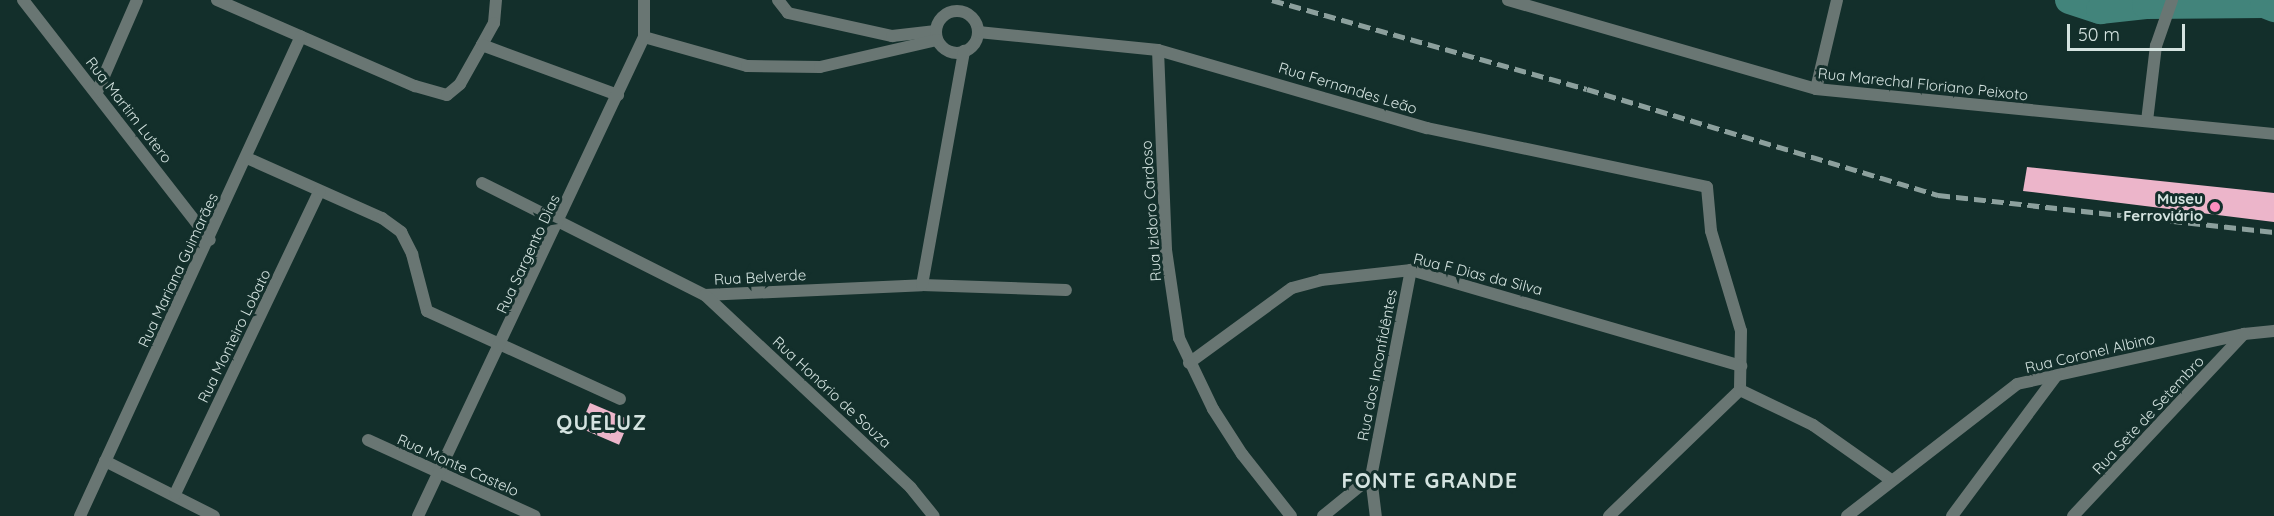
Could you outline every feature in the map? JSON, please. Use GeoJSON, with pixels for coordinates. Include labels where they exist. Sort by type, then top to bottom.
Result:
{"type":"FeatureCollection","features":[{"type":"Feature","properties":{"kind":"street","name":"Rua Martim Lutero"},"geometry":{"type":"LineString","coordinates":[[23,0],[97,92],[210,240]]}},
{"type":"Feature","properties":{"kind":"street"},"geometry":{"type":"LineString","coordinates":[[97,92],[137,0]]}},
{"type":"Feature","properties":{"kind":"street"},"geometry":{"type":"LineString","coordinates":[[218,0],[415,86],[447,95],[460,84],[494,23],[495,0]]}},
{"type":"Feature","properties":{"kind":"street","name":"Rua Sargento Dias"},"geometry":{"type":"LineString","coordinates":[[418,516],[560,222],[644,37],[644,0]]}},
{"type":"Feature","properties":{"kind":"street"},"geometry":{"type":"LineString","coordinates":[[778,0],[788,13],[891,36],[937,35]]}},
{"type":"Feature","properties":{"kind":"street","name":"Rua Marechal Floriano Peixoto"},"geometry":{"type":"LineString","coordinates":[[1508,0],[1816,89],[2274,134]]}},
{"type":"Feature","properties":{"kind":"street"},"geometry":{"type":"LineString","coordinates":[[1816,89],[1837,0]]}},
{"type":"Feature","properties":{"kind":"street"},"geometry":{"type":"LineString","coordinates":[[2147,121],[2156,46],[2172,0]]}},
{"type":"Feature","properties":{"kind":"street"},"geometry":{"type":"LineString","coordinates":[[957,10],[972,17],[978,32],[971,47],[964,51],[949,51],[937,35],[943,17],[957,10]]}},
{"type":"Feature","properties":{"kind":"street","name":"Rua Fernandes Leão"},"geometry":{"type":"LineString","coordinates":[[978,32],[1158,50],[1427,128],[1707,187],[1711,231],[1742,331],[1741,366]]}},
{"type":"Feature","properties":{"kind":"street"},"geometry":{"type":"LineString","coordinates":[[644,37],[747,66],[820,67],[937,35]]}},
{"type":"Feature","properties":{"kind":"street","name":"Rua Mariana Guimarães"},"geometry":{"type":"LineString","coordinates":[[80,516],[210,240],[301,36]]}},
{"type":"Feature","properties":{"kind":"street"},"geometry":{"type":"LineString","coordinates":[[482,45],[618,95]]}},
{"type":"Feature","properties":{"kind":"street","name":"Rua Izidoro Cardoso"},"geometry":{"type":"LineString","coordinates":[[1158,50],[1166,250],[1179,338],[1189,363],[1242,454],[1291,516]]}},
{"type":"Feature","properties":{"kind":"street"},"geometry":{"type":"LineString","coordinates":[[922,285],[964,51]]}},
{"type":"Feature","properties":{"kind":"street"},"geometry":{"type":"LineString","coordinates":[[247,158],[319,192],[382,218],[400,232],[412,254],[427,311],[620,399]]}},
{"type":"Feature","properties":{"kind":"street","name":"Rua Belverde"},"geometry":{"type":"LineString","coordinates":[[482,183],[705,295],[922,285],[1066,290]]}},
{"type":"Feature","properties":{"kind":"street","name":"Rua Monteiro Lobato"},"geometry":{"type":"LineString","coordinates":[[175,494],[319,192]]}},
{"type":"Feature","properties":{"kind":"street","name":"Rua F Dias da Silva"},"geometry":{"type":"LineString","coordinates":[[1189,363],[1292,288],[1321,280],[1411,270],[1741,366]]}},
{"type":"Feature","properties":{"kind":"street","name":"Rua dos Inconfidêntes"},"geometry":{"type":"LineString","coordinates":[[1376,516],[1371,477],[1411,270]]}},
{"type":"Feature","properties":{"kind":"street","name":"Rua Honório de Souza"},"geometry":{"type":"LineString","coordinates":[[705,295],[911,488],[934,516]]}},
{"type":"Feature","properties":{"kind":"street","name":"Rua Coronel Albino"},"geometry":{"type":"LineString","coordinates":[[1846,516],[2017,384],[2244,334],[2274,332]]}},
{"type":"Feature","properties":{"kind":"street","name":"Rua Sete de Setembro"},"geometry":{"type":"LineString","coordinates":[[2073,516],[2244,334]]}},
{"type":"Feature","properties":{"kind":"street"},"geometry":{"type":"LineString","coordinates":[[1609,516],[1740,390],[1741,366]]}},
{"type":"Feature","properties":{"kind":"street"},"geometry":{"type":"LineString","coordinates":[[1952,516],[2056,376]]}},
{"type":"Feature","properties":{"kind":"street"},"geometry":{"type":"LineString","coordinates":[[1740,390],[1814,425],[1891,480]]}},
{"type":"Feature","properties":{"kind":"street","name":"Rua Monte Castelo"},"geometry":{"type":"LineString","coordinates":[[368,440],[535,516]]}},
{"type":"Feature","properties":{"kind":"street"},"geometry":{"type":"LineString","coordinates":[[105,461],[175,494],[214,516]]}},
{"type":"Feature","properties":{"kind":"street"},"geometry":{"type":"LineString","coordinates":[[1323,516],[1371,477]]}},
{"type":"Feature","properties":{"kind":"building","name":"Museu Ferroviário"},"geometry":{"type":"Polygon","coordinates":[[[2027,167],[2274,193],[2274,222],[2023,191],[2027,167]]]}},
{"type":"Feature","properties":{"kind":"building"},"geometry":{"type":"Polygon","coordinates":[[[590,403],[630,420],[619,445],[579,428],[590,403]]]}},
{"type":"Feature","properties":{"kind":"waterway"},"geometry":{"type":"LineString","coordinates":[[2069,0],[2100,10],[2146,5],[2264,4],[2274,8]]}},
{"type":"Feature","properties":{"kind":"railway"},"geometry":{"type":"LineString","coordinates":[[1272,0],[1587,89],[1938,195],[2274,232]]}},
{"type":"Feature","properties":{"kind":"place","name":"Museu Ferroviário"},"geometry":{"type":"Point","coordinates":[2215,207]}},
{"type":"Feature","properties":{"kind":"district","name":"QUELUZ"},"geometry":{"type":"Point","coordinates":[602,422]}},
{"type":"Feature","properties":{"kind":"district","name":"FONTE GRANDE"},"geometry":{"type":"Point","coordinates":[1430,480]}}]}
